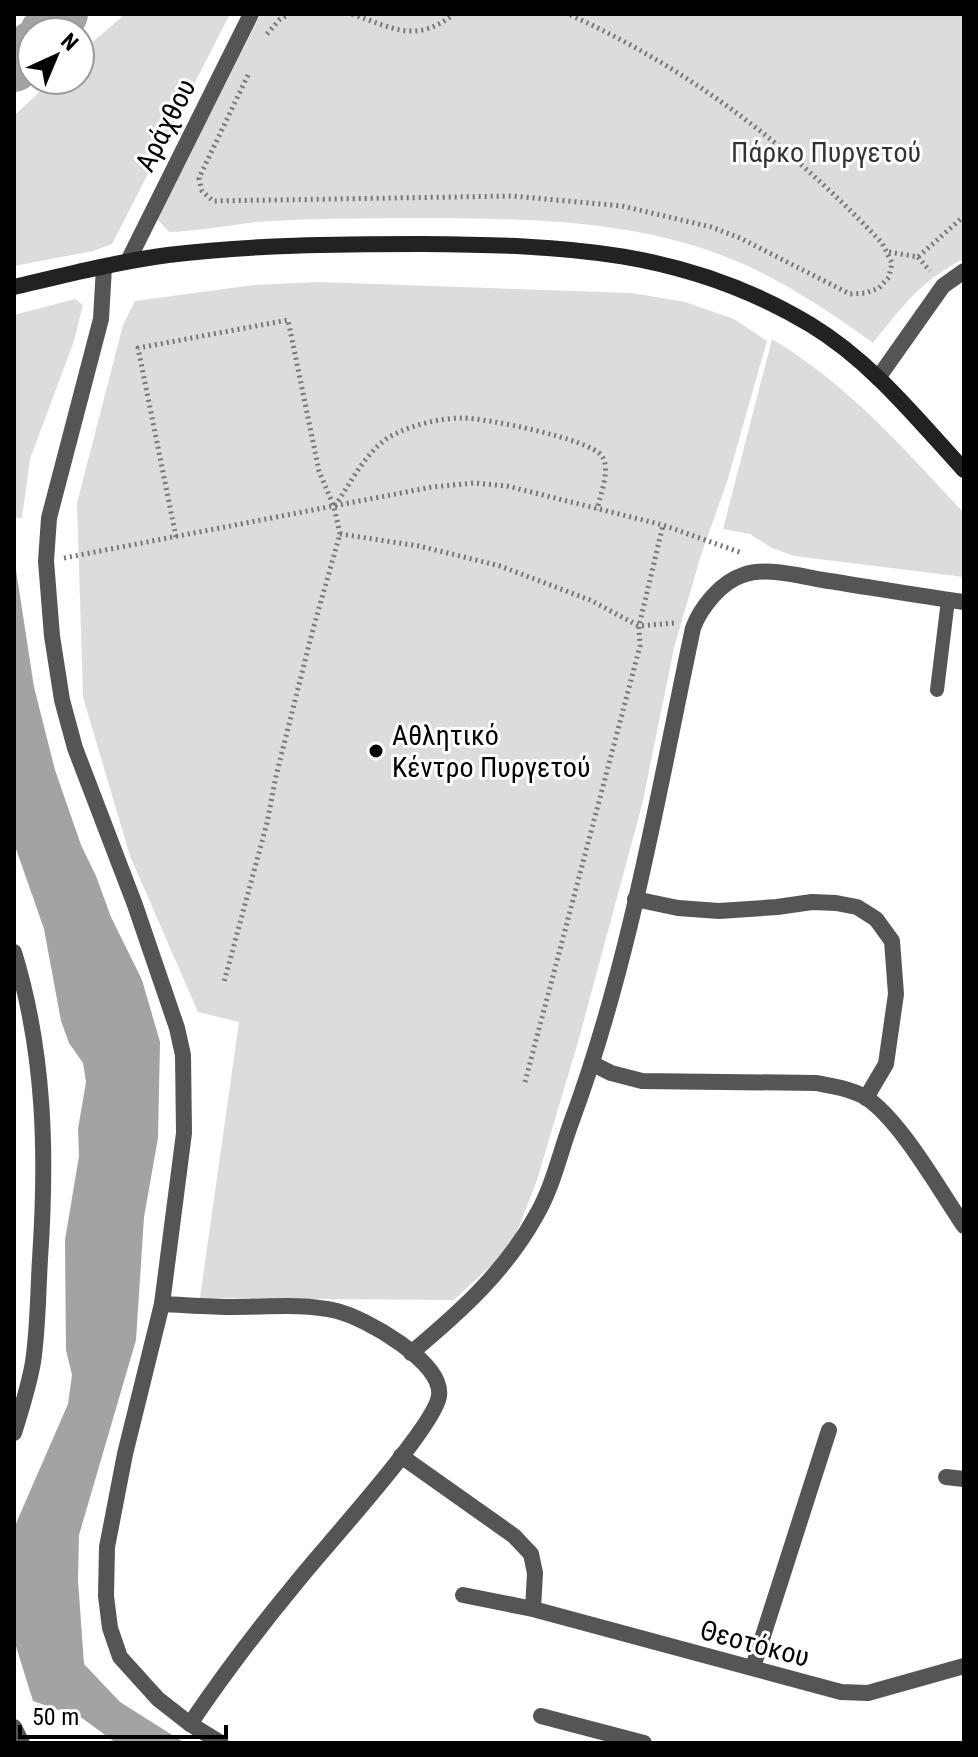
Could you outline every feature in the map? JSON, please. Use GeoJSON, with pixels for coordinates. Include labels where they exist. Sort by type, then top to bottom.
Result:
{"type":"FeatureCollection","features":[{"type":"Feature","properties":{"kind":"street","name":"Αράχθου"},"geometry":{"type":"LineString","coordinates":[[128,261],[251,14]]}},
{"type":"Feature","properties":{"kind":"street"},"geometry":{"type":"LineString","coordinates":[[14,287],[128,261],[256,247],[381,244],[542,246],[605,253],[684,269],[810,324],[836,341],[878,378],[964,470]]}},
{"type":"Feature","properties":{"kind":"street"},"geometry":{"type":"LineString","coordinates":[[104,267],[101,319],[49,518],[46,561],[52,636],[62,700],[75,748],[177,1028],[183,1055],[184,1133],[162,1304],[107,1547],[106,1596],[110,1628],[120,1657],[158,1699],[221,1743]]}},
{"type":"Feature","properties":{"kind":"street"},"geometry":{"type":"LineString","coordinates":[[878,378],[943,286],[964,271]]}},
{"type":"Feature","properties":{"kind":"street"},"geometry":{"type":"LineString","coordinates":[[411,1353],[482,1290],[509,1258],[538,1213],[593,1064],[635,899],[697,617],[705,605],[730,581],[757,573],[789,574],[956,601]]}},
{"type":"Feature","properties":{"kind":"street"},"geometry":{"type":"LineString","coordinates":[[635,899],[678,908],[719,911],[812,902],[836,903],[857,907],[876,919],[892,941],[896,994],[886,1064],[866,1098]]}},
{"type":"Feature","properties":{"kind":"street"},"geometry":{"type":"LineString","coordinates":[[14,952],[30,1011],[39,1064],[44,1144],[33,1362],[14,1433]]}},
{"type":"Feature","properties":{"kind":"street"},"geometry":{"type":"LineString","coordinates":[[593,1064],[611,1073],[642,1081],[817,1083],[842,1088],[866,1098],[899,1132],[964,1226]]}},
{"type":"Feature","properties":{"kind":"street"},"geometry":{"type":"LineString","coordinates":[[162,1304],[233,1307],[295,1305],[336,1311],[363,1320],[389,1334],[436,1379],[440,1395],[432,1414],[401,1456],[227,1668],[190,1724]]}},
{"type":"Feature","properties":{"kind":"street"},"geometry":{"type":"LineString","coordinates":[[753,1667],[829,1430]]}},
{"type":"Feature","properties":{"kind":"street"},"geometry":{"type":"LineString","coordinates":[[401,1456],[514,1536],[531,1554],[535,1573],[533,1609]]}},
{"type":"Feature","properties":{"kind":"street"},"geometry":{"type":"LineString","coordinates":[[946,1477],[964,1479]]}},
{"type":"Feature","properties":{"kind":"street","name":"Θεοτόκου"},"geometry":{"type":"LineString","coordinates":[[463,1595],[533,1609],[841,1692],[868,1693],[964,1666]]}},
{"type":"Feature","properties":{"kind":"street"},"geometry":{"type":"LineString","coordinates":[[541,1716],[644,1743]]}},
{"type":"Feature","properties":{"kind":"street"},"geometry":{"type":"LineString","coordinates":[[14,1727],[22,1743]]}},
{"type":"Feature","properties":{"kind":"lane"},"geometry":{"type":"LineString","coordinates":[[937,690],[956,601]]}},
{"type":"Feature","properties":{"kind":"path"},"geometry":{"type":"LineString","coordinates":[[262,45],[280,19],[289,14]]}},
{"type":"Feature","properties":{"kind":"path"},"geometry":{"type":"LineString","coordinates":[[352,14],[412,33],[444,22],[454,14]]}},
{"type":"Feature","properties":{"kind":"path"},"geometry":{"type":"LineString","coordinates":[[250,71],[199,178],[202,191],[213,201],[513,196],[622,206],[711,227],[740,238],[850,294],[866,293],[884,284],[892,268],[888,252],[827,189],[775,143],[729,108],[627,41],[568,14]]}},
{"type":"Feature","properties":{"kind":"path"},"geometry":{"type":"LineString","coordinates":[[888,252],[918,257],[964,216]]}},
{"type":"Feature","properties":{"kind":"path"},"geometry":{"type":"LineString","coordinates":[[176,537],[138,348],[288,320],[319,471],[334,507],[340,534],[224,982]]}},
{"type":"Feature","properties":{"kind":"path"},"geometry":{"type":"LineString","coordinates":[[334,507],[376,447],[395,433],[462,418],[519,426],[590,446],[603,457],[606,471],[597,510]]}},
{"type":"Feature","properties":{"kind":"path"},"geometry":{"type":"LineString","coordinates":[[46,561],[432,487],[474,483],[507,486],[663,525],[639,626],[640,646],[525,1082]]}},
{"type":"Feature","properties":{"kind":"path"},"geometry":{"type":"LineString","coordinates":[[340,534],[419,546],[500,566],[567,590],[639,626],[697,617]]}},
{"type":"Feature","properties":{"kind":"green space"},"geometry":{"type":"Polygon","coordinates":[[[125,14],[230,14],[112,244],[93,251],[14,266],[14,116],[35,96],[96,96],[96,39],[125,14]]]}},
{"type":"Feature","properties":{"kind":"green space","name":"Πάρκο Πυργετού"},"geometry":{"type":"Polygon","coordinates":[[[261,14],[964,14],[964,259],[924,285],[873,343],[794,291],[753,269],[710,251],[644,233],[577,224],[441,218],[271,221],[169,232],[157,219],[261,14]]]}},
{"type":"Feature","properties":{"kind":"green space","name":"Αθλητικό Κέντρο Πυργετού"},"geometry":{"type":"Polygon","coordinates":[[[318,282],[632,293],[685,302],[734,319],[767,341],[727,482],[701,555],[674,648],[642,805],[537,1180],[511,1247],[454,1300],[200,1298],[239,1022],[198,1012],[130,856],[83,697],[77,503],[123,325],[135,301],[254,285],[318,282]]]}},
{"type":"Feature","properties":{"kind":"green space"},"geometry":{"type":"Polygon","coordinates":[[[75,299],[83,305],[74,341],[30,459],[22,518],[14,518],[14,315],[75,299]]]}},
{"type":"Feature","properties":{"kind":"green space"},"geometry":{"type":"Polygon","coordinates":[[[772,339],[851,397],[964,513],[964,577],[794,556],[772,548],[750,534],[723,529],[772,339]]]}},
{"type":"Feature","properties":{"kind":"shaded area"},"geometry":{"type":"Polygon","coordinates":[[[14,557],[34,687],[55,770],[81,845],[142,980],[160,1042],[158,1138],[144,1217],[136,1340],[79,1535],[78,1580],[84,1664],[120,1702],[185,1743],[116,1743],[82,1718],[33,1701],[14,1640],[14,1528],[68,1404],[72,1375],[66,1350],[65,1240],[79,1156],[78,1129],[86,1082],[83,1063],[69,1043],[61,1021],[44,929],[14,843],[14,557]]]}},
{"type":"Feature","properties":{"kind":"place","name":"Αθλητικό Κέντρο Πυργετού"},"geometry":{"type":"Point","coordinates":[376,751]}}]}
